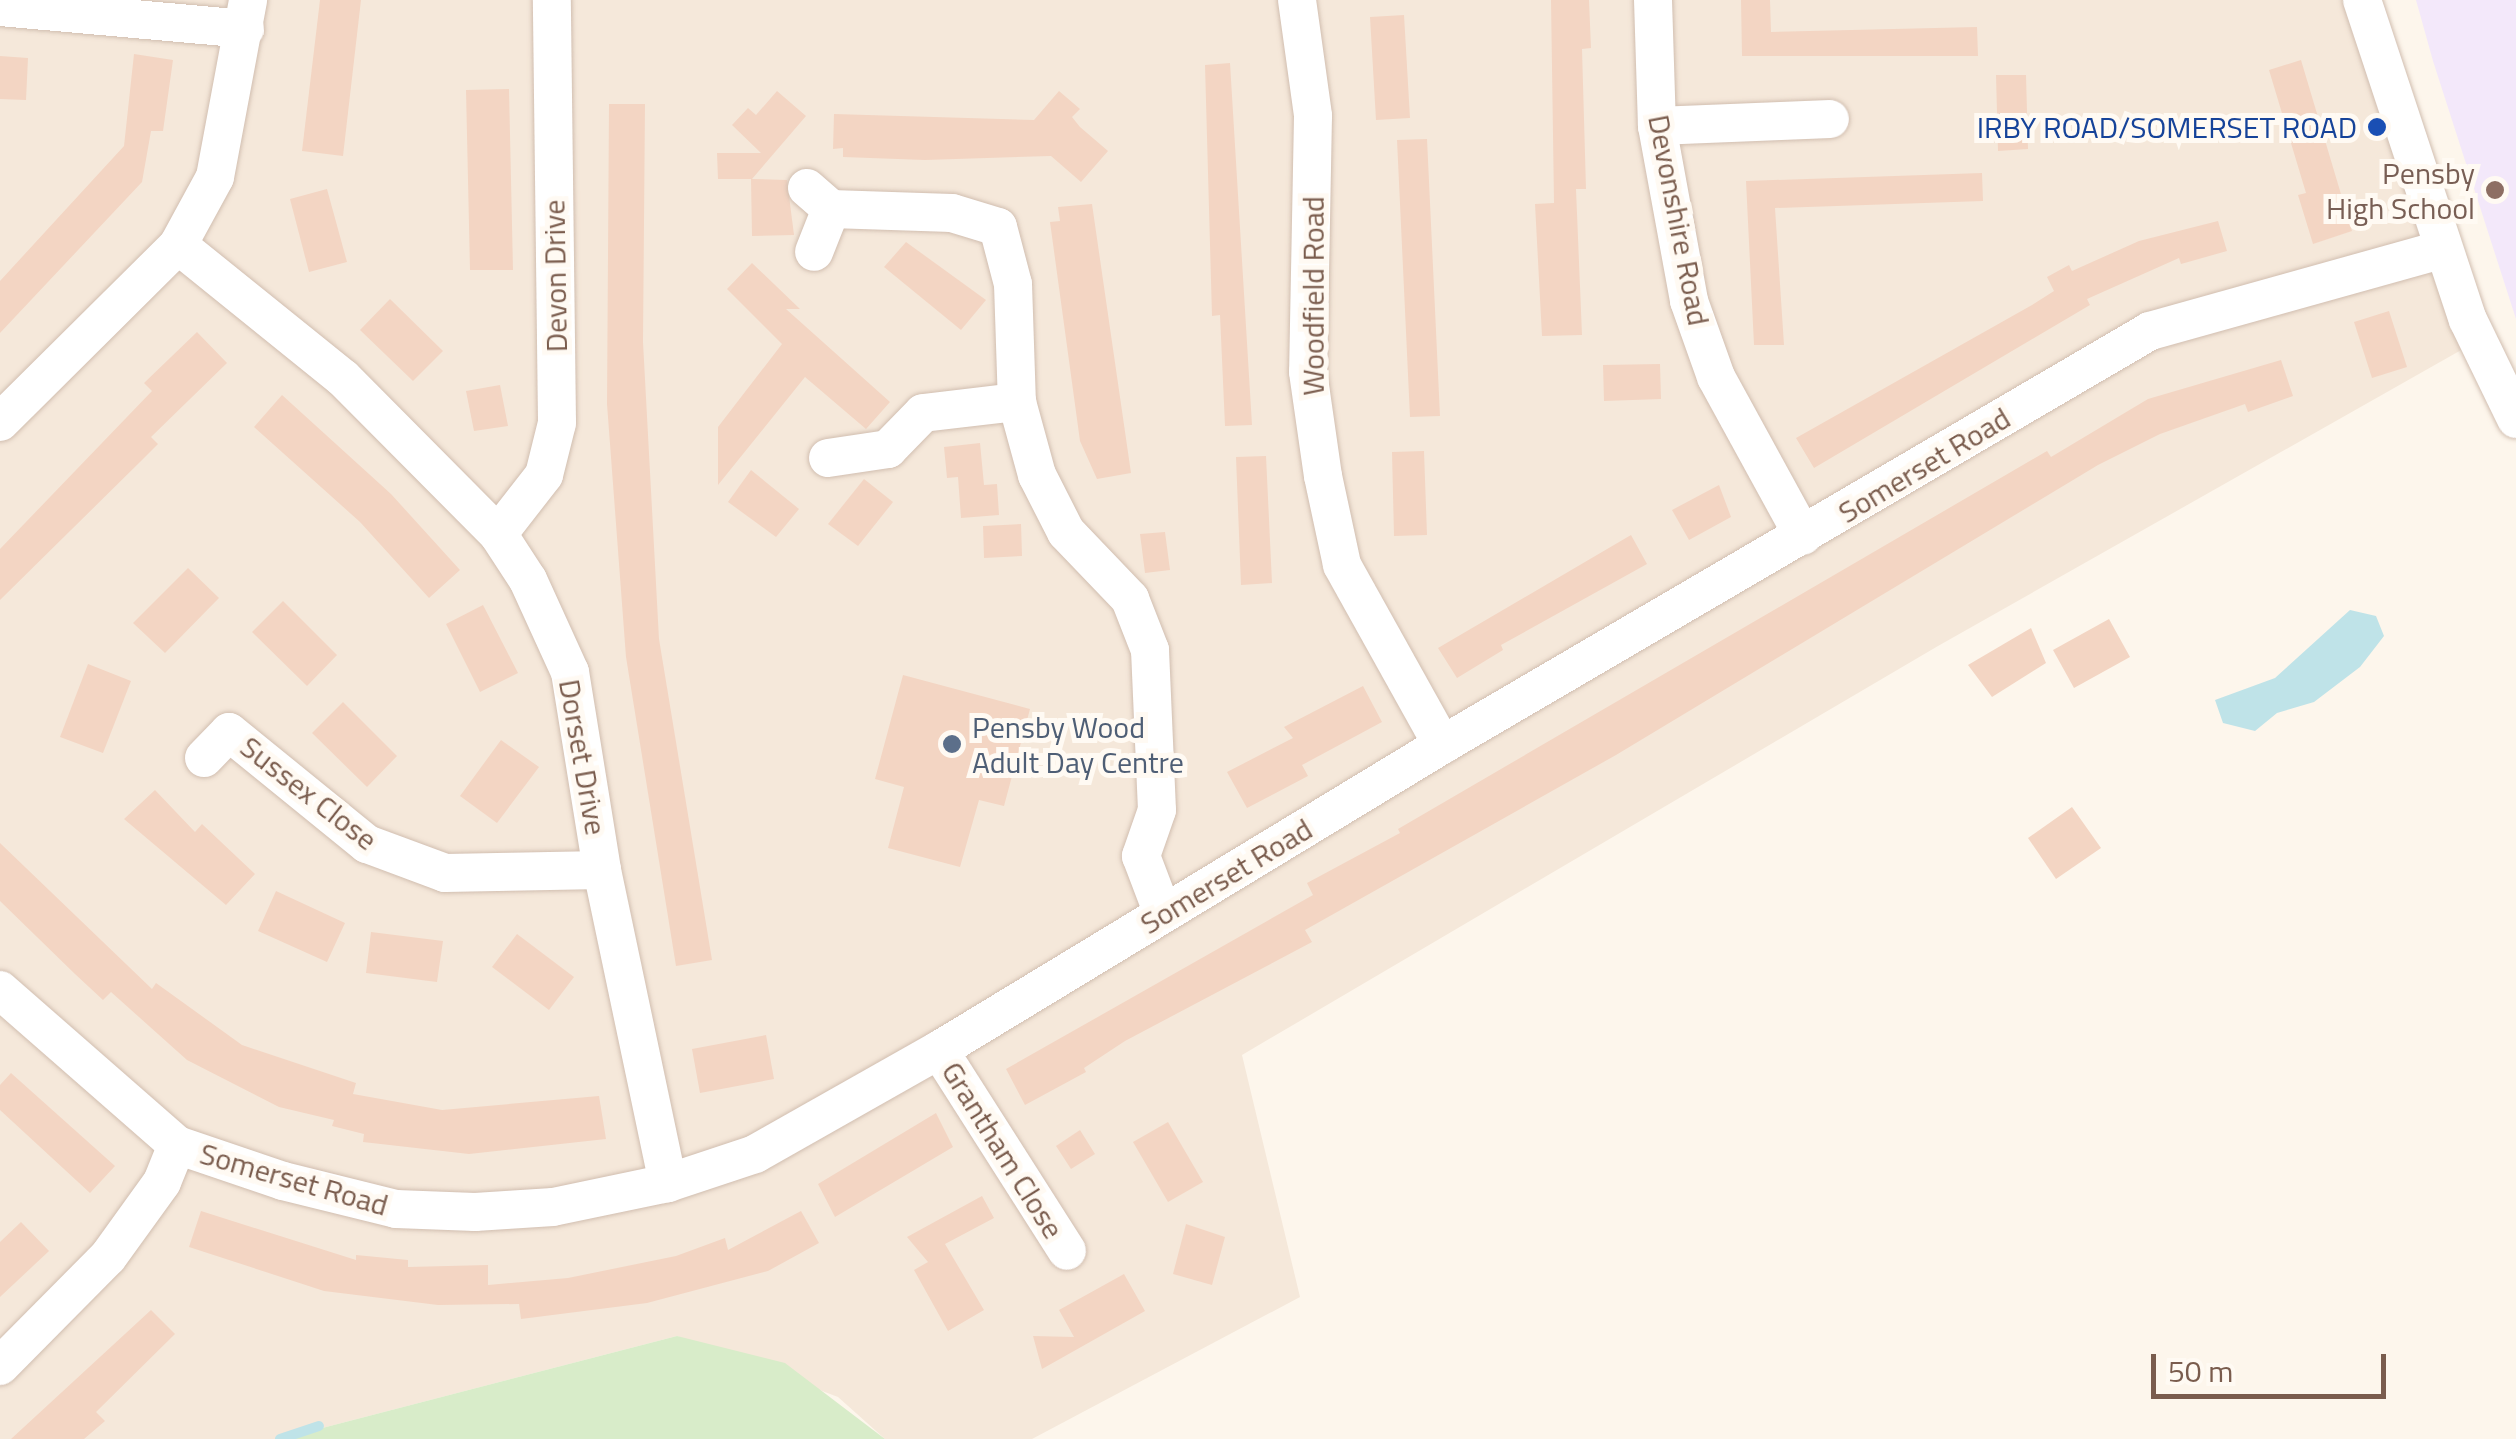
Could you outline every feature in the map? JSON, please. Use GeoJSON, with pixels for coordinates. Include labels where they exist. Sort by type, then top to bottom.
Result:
{"type":"FeatureCollection","features":[{"type":"Feature","properties":{"kind":"street","name":"Devon Drive"},"geometry":{"type":"LineString","coordinates":[[498,534],[544,474],[557,423],[552,0]]}},
{"type":"Feature","properties":{"kind":"street","name":"Woodfield Road"},"geometry":{"type":"LineString","coordinates":[[1297,0],[1313,116],[1308,372],[1323,476],[1342,565],[1442,746]]}},
{"type":"Feature","properties":{"kind":"street","name":"Devonshire Road"},"geometry":{"type":"LineString","coordinates":[[1652,0],[1656,126],[1689,301],[1716,377],[1803,536]]}},
{"type":"Feature","properties":{"kind":"street"},"geometry":{"type":"LineString","coordinates":[[2362,0],[2468,320],[2516,419]]}},
{"type":"Feature","properties":{"kind":"street"},"geometry":{"type":"LineString","coordinates":[[0,7],[246,14],[215,177],[178,245],[0,422]]}},
{"type":"Feature","properties":{"kind":"street"},"geometry":{"type":"LineString","coordinates":[[1656,126],[1830,120]]}},
{"type":"Feature","properties":{"kind":"street"},"geometry":{"type":"LineString","coordinates":[[814,252],[819,199],[952,213],[998,227],[1013,284],[1017,402],[1037,475],[1066,532],[1130,599],[1150,650],[1157,810],[1141,856],[1163,914]]}},
{"type":"Feature","properties":{"kind":"street","name":"Dorset Drive"},"geometry":{"type":"LineString","coordinates":[[178,245],[343,378],[498,534],[528,580],[570,672],[602,870],[668,1183]]}},
{"type":"Feature","properties":{"kind":"street","name":"Somerset Road"},"geometry":{"type":"LineString","coordinates":[[0,990],[177,1145],[396,1209],[552,1208],[668,1183],[755,1154],[939,1050],[1442,746],[2150,330],[2443,249]]}},
{"type":"Feature","properties":{"kind":"street"},"geometry":{"type":"LineString","coordinates":[[828,458],[888,449],[922,413],[1017,402]]}},
{"type":"Feature","properties":{"kind":"street","name":"Sussex Close"},"geometry":{"type":"LineString","coordinates":[[204,758],[230,732],[367,844],[446,873],[602,870]]}},
{"type":"Feature","properties":{"kind":"street","name":"Grantham Close"},"geometry":{"type":"LineString","coordinates":[[939,1050],[1067,1251]]}},
{"type":"Feature","properties":{"kind":"street"},"geometry":{"type":"LineString","coordinates":[[0,1366],[108,1258],[162,1182],[177,1145]]}},
{"type":"Feature","properties":{"kind":"shaded area"},"geometry":{"type":"Polygon","coordinates":[[[0,0],[2342,0],[2463,349],[1938,646],[1242,1055],[1300,1297],[1032,1439],[885,1439],[838,1397],[677,1336],[280,1439],[0,1439],[0,0]]]}},
{"type":"Feature","properties":{"kind":"shaded area","name":"Pensby High School"},"geometry":{"type":"Polygon","coordinates":[[[2416,0],[2516,0],[2516,319],[2433,61],[2416,0]]]}},
{"type":"Feature","properties":{"kind":"green space"},"geometry":{"type":"Polygon","coordinates":[[[677,1336],[785,1363],[885,1439],[280,1439],[677,1336]]]}},
{"type":"Feature","properties":{"kind":"water"},"geometry":{"type":"Polygon","coordinates":[[[2350,610],[2376,616],[2384,636],[2360,667],[2314,702],[2277,713],[2255,731],[2223,723],[2215,700],[2275,678],[2350,610]]]}},
{"type":"Feature","properties":{"kind":"building"},"geometry":{"type":"Polygon","coordinates":[[[320,0],[361,0],[343,156],[302,151],[320,0]]]}},
{"type":"Feature","properties":{"kind":"building"},"geometry":{"type":"Polygon","coordinates":[[[1551,0],[1589,0],[1591,48],[1582,49],[1586,189],[1576,189],[1582,335],[1542,336],[1535,204],[1554,203],[1551,0]]]}},
{"type":"Feature","properties":{"kind":"building"},"geometry":{"type":"Polygon","coordinates":[[[1741,0],[1770,0],[1771,32],[1977,27],[1978,56],[1742,56],[1741,0]]]}},
{"type":"Feature","properties":{"kind":"building"},"geometry":{"type":"Polygon","coordinates":[[[1404,15],[1410,118],[1376,120],[1370,17],[1404,15]]]}},
{"type":"Feature","properties":{"kind":"building"},"geometry":{"type":"Polygon","coordinates":[[[134,54],[173,60],[163,131],[151,131],[142,182],[0,333],[0,281],[124,146],[134,54]]]}},
{"type":"Feature","properties":{"kind":"building"},"geometry":{"type":"Polygon","coordinates":[[[0,56],[28,58],[26,100],[0,99],[0,56]]]}},
{"type":"Feature","properties":{"kind":"building"},"geometry":{"type":"Polygon","coordinates":[[[2301,60],[2352,231],[2313,244],[2298,195],[2306,193],[2269,70],[2301,60]]]}},
{"type":"Feature","properties":{"kind":"building"},"geometry":{"type":"Polygon","coordinates":[[[1230,63],[1252,425],[1225,426],[1220,315],[1212,316],[1205,65],[1230,63]]]}},
{"type":"Feature","properties":{"kind":"building"},"geometry":{"type":"Polygon","coordinates":[[[1996,75],[2026,75],[2028,149],[1998,151],[1996,75]]]}},
{"type":"Feature","properties":{"kind":"building"},"geometry":{"type":"Polygon","coordinates":[[[509,89],[513,270],[470,270],[466,90],[509,89]]]}},
{"type":"Feature","properties":{"kind":"building"},"geometry":{"type":"Polygon","coordinates":[[[777,91],[806,116],[752,179],[718,179],[717,153],[761,153],[732,125],[748,108],[756,115],[777,91]]]}},
{"type":"Feature","properties":{"kind":"building"},"geometry":{"type":"Polygon","coordinates":[[[1059,91],[1080,109],[1072,117],[1080,127],[1108,151],[1081,182],[1051,156],[925,160],[843,157],[843,148],[833,149],[834,114],[1034,120],[1059,91]]]}},
{"type":"Feature","properties":{"kind":"building"},"geometry":{"type":"Polygon","coordinates":[[[609,104],[645,104],[643,342],[659,639],[712,960],[676,966],[626,657],[607,404],[609,104]]]}},
{"type":"Feature","properties":{"kind":"building"},"geometry":{"type":"Polygon","coordinates":[[[1427,139],[1440,416],[1410,417],[1397,140],[1427,139]]]}},
{"type":"Feature","properties":{"kind":"building"},"geometry":{"type":"Polygon","coordinates":[[[1982,173],[1983,201],[1775,208],[1784,345],[1754,345],[1746,181],[1982,173]]]}},
{"type":"Feature","properties":{"kind":"building"},"geometry":{"type":"Polygon","coordinates":[[[751,179],[787,180],[794,235],[752,236],[751,179]]]}},
{"type":"Feature","properties":{"kind":"building"},"geometry":{"type":"Polygon","coordinates":[[[327,189],[347,262],[309,272],[290,199],[327,189]]]}},
{"type":"Feature","properties":{"kind":"building"},"geometry":{"type":"Polygon","coordinates":[[[1092,204],[1131,473],[1097,479],[1080,441],[1050,222],[1060,221],[1058,207],[1092,204]]]}},
{"type":"Feature","properties":{"kind":"building"},"geometry":{"type":"Polygon","coordinates":[[[2218,221],[2227,251],[2181,264],[2179,258],[2087,299],[2090,305],[1814,468],[1796,438],[2032,305],[2054,291],[2047,277],[2069,265],[2072,271],[2139,241],[2218,221]]]}},
{"type":"Feature","properties":{"kind":"building"},"geometry":{"type":"Polygon","coordinates":[[[906,242],[986,300],[961,330],[884,267],[906,242]]]}},
{"type":"Feature","properties":{"kind":"building"},"geometry":{"type":"Polygon","coordinates":[[[752,263],[800,309],[786,309],[890,402],[866,429],[805,377],[718,485],[718,427],[782,344],[727,289],[752,263]]]}},
{"type":"Feature","properties":{"kind":"building"},"geometry":{"type":"Polygon","coordinates":[[[390,299],[443,351],[413,381],[360,330],[390,299]]]}},
{"type":"Feature","properties":{"kind":"building"},"geometry":{"type":"Polygon","coordinates":[[[2389,311],[2407,367],[2372,378],[2354,322],[2389,311]]]}},
{"type":"Feature","properties":{"kind":"building"},"geometry":{"type":"Polygon","coordinates":[[[197,332],[227,363],[151,437],[158,444],[0,600],[0,549],[152,391],[144,383],[197,332]]]}},
{"type":"Feature","properties":{"kind":"building"},"geometry":{"type":"Polygon","coordinates":[[[2281,360],[2293,396],[2248,412],[2245,404],[2160,434],[2098,465],[1616,755],[1305,930],[1312,942],[1125,1041],[1084,1068],[1086,1072],[1025,1105],[1006,1069],[1313,895],[1307,883],[1400,833],[1398,829],[2047,451],[2051,457],[2148,399],[2281,360]]]}},
{"type":"Feature","properties":{"kind":"building"},"geometry":{"type":"Polygon","coordinates":[[[1660,364],[1661,399],[1604,401],[1603,365],[1660,364]]]}},
{"type":"Feature","properties":{"kind":"building"},"geometry":{"type":"Polygon","coordinates":[[[500,385],[508,426],[474,431],[466,391],[500,385]]]}},
{"type":"Feature","properties":{"kind":"building"},"geometry":{"type":"Polygon","coordinates":[[[282,395],[391,494],[460,570],[429,598],[360,522],[254,427],[282,395]]]}},
{"type":"Feature","properties":{"kind":"building"},"geometry":{"type":"Polygon","coordinates":[[[980,443],[984,485],[997,484],[999,515],[961,518],[958,477],[947,478],[944,447],[980,443]]]}},
{"type":"Feature","properties":{"kind":"building"},"geometry":{"type":"Polygon","coordinates":[[[1424,451],[1427,535],[1394,536],[1392,452],[1424,451]]]}},
{"type":"Feature","properties":{"kind":"building"},"geometry":{"type":"Polygon","coordinates":[[[1266,456],[1272,583],[1241,585],[1236,457],[1266,456]]]}},
{"type":"Feature","properties":{"kind":"building"},"geometry":{"type":"Polygon","coordinates":[[[751,470],[799,509],[776,537],[728,502],[751,470]]]}},
{"type":"Feature","properties":{"kind":"building"},"geometry":{"type":"Polygon","coordinates":[[[864,479],[893,502],[858,546],[828,524],[864,479]]]}},
{"type":"Feature","properties":{"kind":"building"},"geometry":{"type":"Polygon","coordinates":[[[1719,485],[1731,517],[1689,540],[1672,510],[1719,485]]]}},
{"type":"Feature","properties":{"kind":"building"},"geometry":{"type":"Polygon","coordinates":[[[1021,524],[1022,556],[984,558],[983,526],[1021,524]]]}},
{"type":"Feature","properties":{"kind":"building"},"geometry":{"type":"Polygon","coordinates":[[[1165,532],[1170,570],[1145,573],[1140,534],[1165,532]]]}},
{"type":"Feature","properties":{"kind":"building"},"geometry":{"type":"Polygon","coordinates":[[[1631,535],[1647,564],[1501,645],[1503,650],[1457,678],[1438,648],[1631,535]]]}},
{"type":"Feature","properties":{"kind":"building"},"geometry":{"type":"Polygon","coordinates":[[[188,568],[219,598],[165,653],[133,623],[188,568]]]}},
{"type":"Feature","properties":{"kind":"building"},"geometry":{"type":"Polygon","coordinates":[[[283,601],[337,655],[307,686],[252,632],[283,601]]]}},
{"type":"Feature","properties":{"kind":"building"},"geometry":{"type":"Polygon","coordinates":[[[483,605],[518,673],[480,692],[446,624],[483,605]]]}},
{"type":"Feature","properties":{"kind":"building"},"geometry":{"type":"Polygon","coordinates":[[[2109,619],[2130,657],[2074,688],[2053,650],[2109,619]]]}},
{"type":"Feature","properties":{"kind":"building"},"geometry":{"type":"Polygon","coordinates":[[[2031,628],[2046,663],[1992,697],[1968,665],[2031,628]]]}},
{"type":"Feature","properties":{"kind":"building"},"geometry":{"type":"Polygon","coordinates":[[[88,664],[131,681],[103,753],[60,737],[88,664]]]}},
{"type":"Feature","properties":{"kind":"building","name":"Pensby Wood Adult Day Centre"},"geometry":{"type":"Polygon","coordinates":[[[903,675],[1030,709],[1004,806],[979,800],[960,867],[888,848],[904,787],[875,779],[903,675]]]}},
{"type":"Feature","properties":{"kind":"building"},"geometry":{"type":"Polygon","coordinates":[[[1363,686],[1382,722],[1302,765],[1308,776],[1247,808],[1227,772],[1293,738],[1284,727],[1363,686]]]}},
{"type":"Feature","properties":{"kind":"building"},"geometry":{"type":"Polygon","coordinates":[[[343,702],[397,756],[367,787],[312,733],[343,702]]]}},
{"type":"Feature","properties":{"kind":"building"},"geometry":{"type":"Polygon","coordinates":[[[501,740],[539,767],[497,823],[460,796],[501,740]]]}},
{"type":"Feature","properties":{"kind":"building"},"geometry":{"type":"Polygon","coordinates":[[[155,790],[195,832],[202,824],[255,874],[226,905],[124,819],[155,790]]]}},
{"type":"Feature","properties":{"kind":"building"},"geometry":{"type":"Polygon","coordinates":[[[2072,807],[2101,848],[2056,879],[2028,838],[2072,807]]]}},
{"type":"Feature","properties":{"kind":"building"},"geometry":{"type":"Polygon","coordinates":[[[0,843],[152,989],[156,983],[242,1045],[356,1083],[353,1094],[442,1110],[599,1096],[606,1139],[469,1154],[363,1142],[364,1134],[332,1126],[334,1120],[279,1107],[187,1060],[111,992],[103,1000],[75,974],[0,901],[0,843]]]}},
{"type":"Feature","properties":{"kind":"building"},"geometry":{"type":"Polygon","coordinates":[[[276,891],[345,923],[327,962],[258,931],[276,891]]]}},
{"type":"Feature","properties":{"kind":"building"},"geometry":{"type":"Polygon","coordinates":[[[371,932],[443,941],[437,982],[366,973],[371,932]]]}},
{"type":"Feature","properties":{"kind":"building"},"geometry":{"type":"Polygon","coordinates":[[[517,934],[574,977],[549,1010],[492,967],[517,934]]]}},
{"type":"Feature","properties":{"kind":"building"},"geometry":{"type":"Polygon","coordinates":[[[766,1035],[774,1079],[700,1093],[692,1049],[766,1035]]]}},
{"type":"Feature","properties":{"kind":"building"},"geometry":{"type":"Polygon","coordinates":[[[11,1073],[115,1166],[90,1193],[0,1110],[0,1085],[11,1073]]]}},
{"type":"Feature","properties":{"kind":"building"},"geometry":{"type":"Polygon","coordinates":[[[936,1113],[953,1147],[835,1217],[818,1184],[936,1113]]]}},
{"type":"Feature","properties":{"kind":"building"},"geometry":{"type":"Polygon","coordinates":[[[1168,1122],[1203,1182],[1168,1202],[1133,1142],[1168,1122]]]}},
{"type":"Feature","properties":{"kind":"building"},"geometry":{"type":"Polygon","coordinates":[[[1080,1130],[1095,1154],[1071,1169],[1056,1146],[1080,1130]]]}},
{"type":"Feature","properties":{"kind":"building"},"geometry":{"type":"Polygon","coordinates":[[[982,1196],[994,1218],[945,1244],[984,1310],[948,1331],[914,1270],[928,1262],[907,1237],[982,1196]]]}},
{"type":"Feature","properties":{"kind":"building"},"geometry":{"type":"Polygon","coordinates":[[[201,1211],[356,1260],[356,1255],[408,1260],[408,1267],[488,1265],[488,1285],[568,1278],[676,1256],[725,1238],[728,1250],[801,1211],[819,1243],[768,1271],[647,1303],[521,1319],[519,1304],[438,1305],[324,1291],[189,1247],[201,1211]]]}},
{"type":"Feature","properties":{"kind":"building"},"geometry":{"type":"Polygon","coordinates":[[[21,1222],[49,1251],[0,1297],[0,1242],[21,1222]]]}},
{"type":"Feature","properties":{"kind":"building"},"geometry":{"type":"Polygon","coordinates":[[[1186,1224],[1225,1237],[1212,1285],[1173,1274],[1186,1224]]]}},
{"type":"Feature","properties":{"kind":"building"},"geometry":{"type":"Polygon","coordinates":[[[1124,1274],[1145,1311],[1042,1369],[1033,1336],[1074,1337],[1059,1310],[1124,1274]]]}},
{"type":"Feature","properties":{"kind":"building"},"geometry":{"type":"Polygon","coordinates":[[[151,1310],[175,1334],[96,1412],[105,1421],[84,1439],[11,1439],[151,1310]]]}},
{"type":"Feature","properties":{"kind":"waterway"},"geometry":{"type":"LineString","coordinates":[[280,1439],[319,1426]]}},
{"type":"Feature","properties":{"kind":"place","name":"IRBY ROAD/SOMERSET ROAD"},"geometry":{"type":"Point","coordinates":[2377,127]}},
{"type":"Feature","properties":{"kind":"place","name":"Pensby High School"},"geometry":{"type":"Point","coordinates":[2495,190]}},
{"type":"Feature","properties":{"kind":"place","name":"Pensby Wood Adult Day Centre"},"geometry":{"type":"Point","coordinates":[952,744]}}]}
